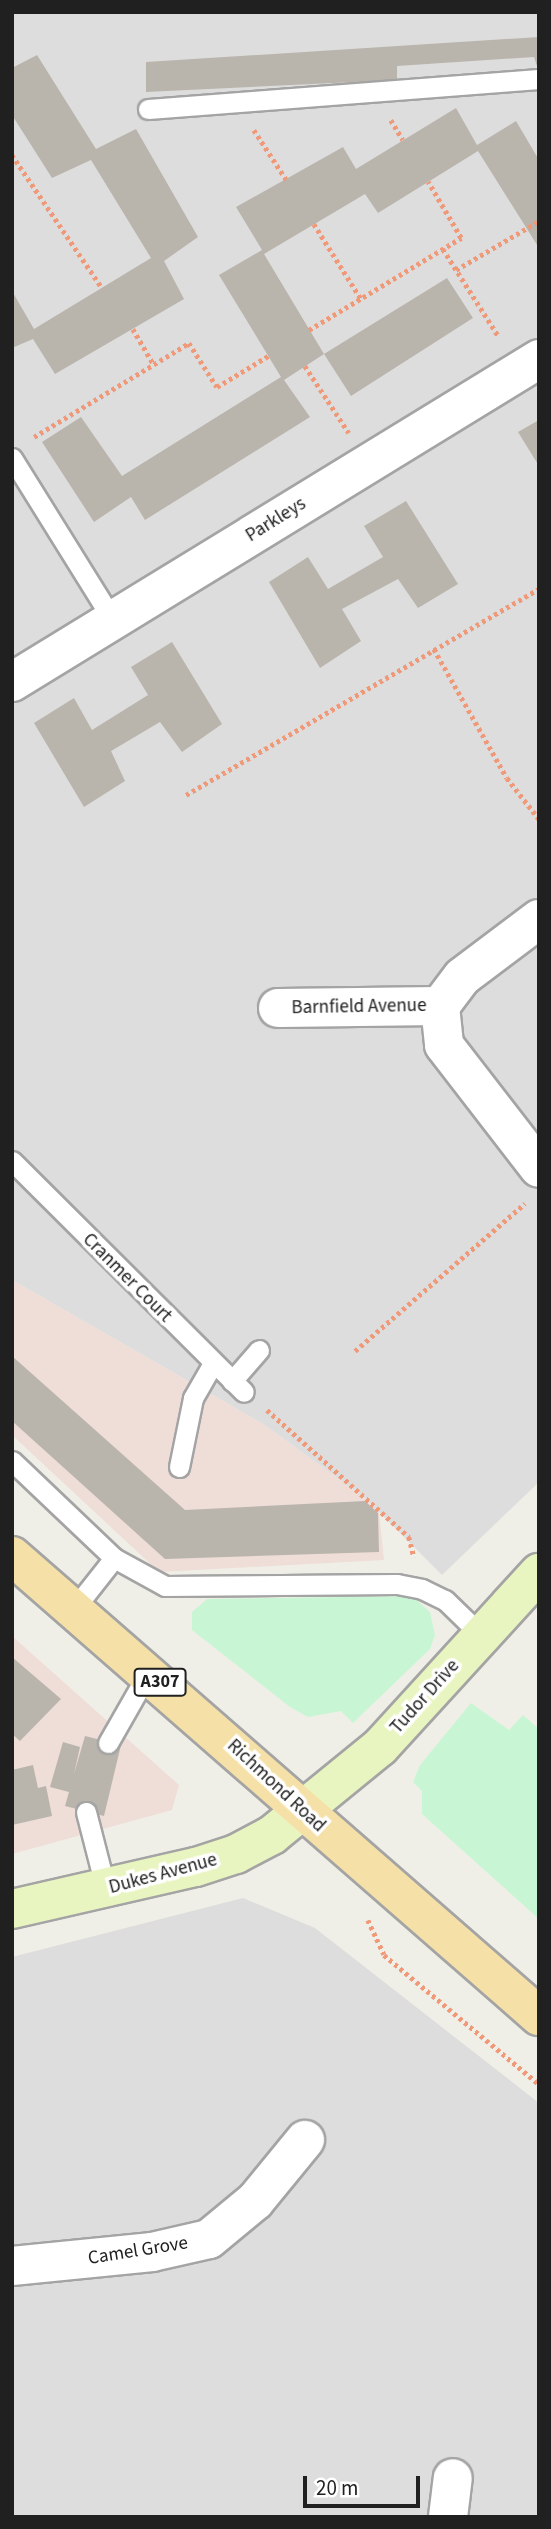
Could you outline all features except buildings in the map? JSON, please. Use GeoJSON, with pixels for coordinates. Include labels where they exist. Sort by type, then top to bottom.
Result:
{"type":"FeatureCollection","features":[{"type":"Feature","properties":{"kind":"main road","name":"Richmond Road"},"geometry":{"type":"LineString","coordinates":[[12,1556],[148,1673],[382,1883],[539,2016]]}},
{"type":"Feature","properties":{"kind":"street","name":"Parkleys"},"geometry":{"type":"LineString","coordinates":[[12,682],[530,364]]}},
{"type":"Feature","properties":{"kind":"street","name":"Barnfield Avenue"},"geometry":{"type":"LineString","coordinates":[[534,1184],[444,1045],[440,1006],[462,977],[539,919]]}},
{"type":"Feature","properties":{"kind":"street","name":"Barnfield Avenue"},"geometry":{"type":"LineString","coordinates":[[278,1008],[440,1006]]}},
{"type":"Feature","properties":{"kind":"street","name":"Tudor Drive"},"geometry":{"type":"LineString","coordinates":[[303,1813],[380,1747],[539,1573]]}},
{"type":"Feature","properties":{"kind":"street","name":"Dukes Avenue"},"geometry":{"type":"LineString","coordinates":[[12,1909],[106,1890],[236,1854],[303,1813]]}},
{"type":"Feature","properties":{"kind":"street","name":"Camel Grove"},"geometry":{"type":"LineString","coordinates":[[12,2266],[152,2252],[209,2239],[255,2201],[304,2140]]}},
{"type":"Feature","properties":{"kind":"street"},"geometry":{"type":"LineString","coordinates":[[448,2517],[453,2478]]}},
{"type":"Feature","properties":{"kind":"lane"},"geometry":{"type":"LineString","coordinates":[[148,108],[539,79]]}},
{"type":"Feature","properties":{"kind":"lane"},"geometry":{"type":"LineString","coordinates":[[18,451],[113,621]]}},
{"type":"Feature","properties":{"kind":"lane","name":"Cranmer Court"},"geometry":{"type":"LineString","coordinates":[[12,1161],[212,1365],[238,1386]]}},
{"type":"Feature","properties":{"kind":"lane"},"geometry":{"type":"LineString","coordinates":[[238,1386],[259,1350]]}},
{"type":"Feature","properties":{"kind":"lane"},"geometry":{"type":"LineString","coordinates":[[179,1467],[193,1398],[212,1365]]}},
{"type":"Feature","properties":{"kind":"lane"},"geometry":{"type":"LineString","coordinates":[[12,1461],[114,1558],[166,1586],[372,1584],[422,1589],[445,1600],[481,1635]]}},
{"type":"Feature","properties":{"kind":"lane"},"geometry":{"type":"LineString","coordinates":[[73,1610],[114,1558]]}},
{"type":"Feature","properties":{"kind":"lane"},"geometry":{"type":"LineString","coordinates":[[108,1743],[148,1673]]}},
{"type":"Feature","properties":{"kind":"lane"},"geometry":{"type":"LineString","coordinates":[[86,1812],[106,1890]]}},
{"type":"Feature","properties":{"kind":"path"},"geometry":{"type":"LineString","coordinates":[[236,102],[286,179]]}},
{"type":"Feature","properties":{"kind":"path"},"geometry":{"type":"LineString","coordinates":[[12,155],[102,288]]}},
{"type":"Feature","properties":{"kind":"path"},"geometry":{"type":"LineString","coordinates":[[309,330],[461,238],[428,182]]}},
{"type":"Feature","properties":{"kind":"path"},"geometry":{"type":"LineString","coordinates":[[456,270],[539,221]]}},
{"type":"Feature","properties":{"kind":"path"},"geometry":{"type":"LineString","coordinates":[[314,225],[361,299]]}},
{"type":"Feature","properties":{"kind":"path"},"geometry":{"type":"LineString","coordinates":[[443,249],[456,270],[530,364]]}},
{"type":"Feature","properties":{"kind":"path"},"geometry":{"type":"LineString","coordinates":[[132,329],[154,365]]}},
{"type":"Feature","properties":{"kind":"path"},"geometry":{"type":"LineString","coordinates":[[18,451],[189,343],[217,387],[268,356]]}},
{"type":"Feature","properties":{"kind":"path"},"geometry":{"type":"LineString","coordinates":[[305,366],[369,463]]}},
{"type":"Feature","properties":{"kind":"path"},"geometry":{"type":"LineString","coordinates":[[186,795],[539,589]]}},
{"type":"Feature","properties":{"kind":"path"},"geometry":{"type":"LineString","coordinates":[[435,649],[507,778],[539,819]]}},
{"type":"Feature","properties":{"kind":"path"},"geometry":{"type":"LineString","coordinates":[[355,1351],[534,1184]]}},
{"type":"Feature","properties":{"kind":"path"},"geometry":{"type":"LineString","coordinates":[[238,1386],[409,1537],[422,1589]]}},
{"type":"Feature","properties":{"kind":"path"},"geometry":{"type":"LineString","coordinates":[[382,1883],[367,1916],[384,1955],[539,2084]]}},
{"type":"Feature","properties":{"kind":"shaded area"},"geometry":{"type":"Polygon","coordinates":[[[12,12],[539,12],[539,1482],[442,1575],[365,1498],[263,1424],[12,1280],[12,12]]]}},
{"type":"Feature","properties":{"kind":"shaded area"},"geometry":{"type":"Polygon","coordinates":[[[12,1280],[263,1424],[365,1498],[379,1512],[384,1560],[159,1572],[12,1435],[12,1280]]]}},
{"type":"Feature","properties":{"kind":"shaded area"},"geometry":{"type":"Polygon","coordinates":[[[12,1636],[179,1785],[172,1810],[12,1854],[12,1636]]]}},
{"type":"Feature","properties":{"kind":"shaded area"},"geometry":{"type":"Polygon","coordinates":[[[243,1898],[315,1928],[539,2103],[539,2517],[12,2517],[12,1957],[243,1898]]]}},
{"type":"Feature","properties":{"kind":"green space"},"geometry":{"type":"Polygon","coordinates":[[[412,1596],[430,1612],[435,1635],[430,1649],[353,1723],[341,1711],[308,1717],[290,1707],[192,1630],[192,1612],[207,1599],[412,1596]]]}},
{"type":"Feature","properties":{"kind":"green space"},"geometry":{"type":"Polygon","coordinates":[[[471,1703],[509,1730],[523,1715],[539,1729],[539,1919],[422,1814],[422,1791],[413,1782],[420,1765],[471,1703]]]}}]}
